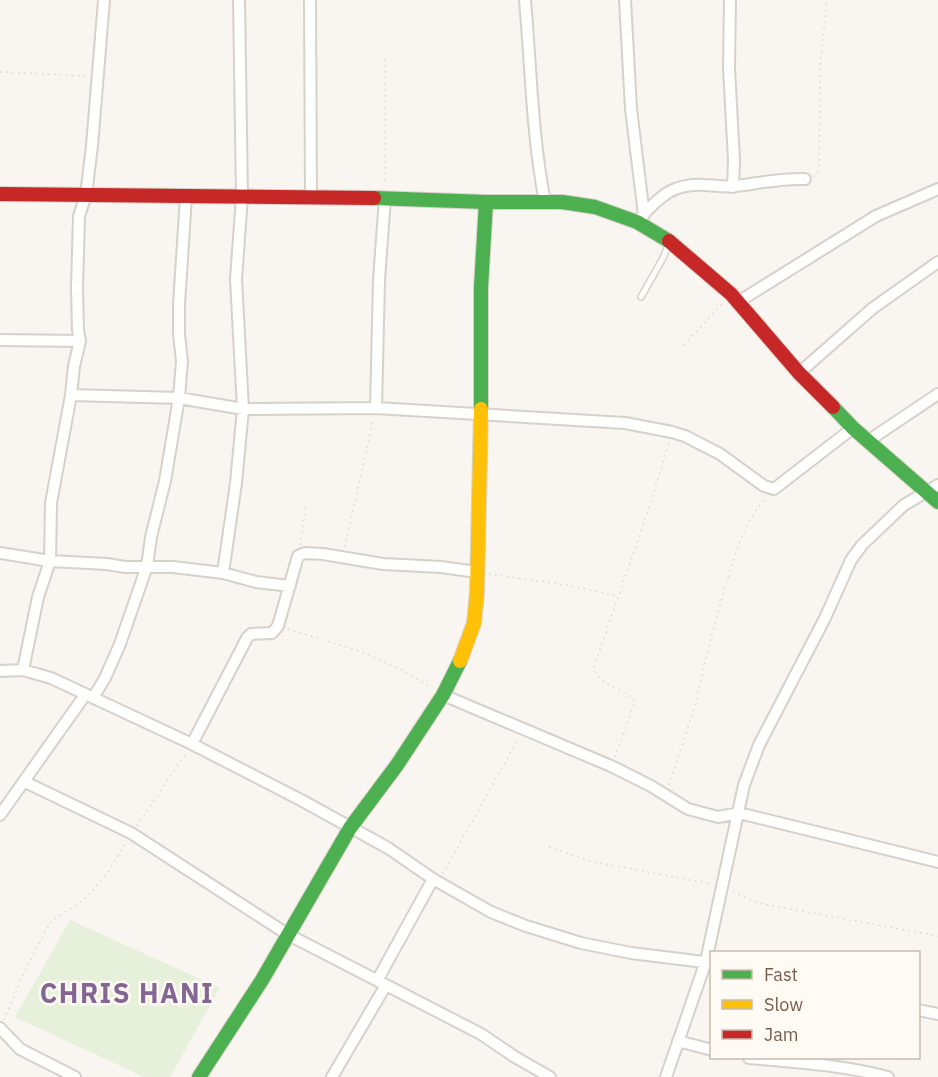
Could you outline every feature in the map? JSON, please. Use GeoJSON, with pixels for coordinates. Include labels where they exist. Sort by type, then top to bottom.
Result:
{"type":"FeatureCollection","features":[{"type":"Feature","properties":{"kind":"street"},"geometry":{"type":"LineString","coordinates":[[23,670],[38,597],[50,561],[51,503],[80,341],[77,258],[79,216],[86,195],[92,146],[104,0]]}},
{"type":"Feature","properties":{"kind":"street"},"geometry":{"type":"LineString","coordinates":[[223,573],[228,527],[237,483],[243,409],[236,279],[242,197],[239,0]]}},
{"type":"Feature","properties":{"kind":"street"},"geometry":{"type":"LineString","coordinates":[[310,0],[311,197]]}},
{"type":"Feature","properties":{"kind":"street"},"geometry":{"type":"LineString","coordinates":[[525,0],[534,102],[534,136],[545,202]]}},
{"type":"Feature","properties":{"kind":"street"},"geometry":{"type":"LineString","coordinates":[[625,0],[640,218]]}},
{"type":"Feature","properties":{"kind":"street"},"geometry":{"type":"LineString","coordinates":[[730,0],[729,68],[734,160],[733,187]]}},
{"type":"Feature","properties":{"kind":"street"},"geometry":{"type":"LineString","coordinates":[[640,218],[654,202],[671,190],[685,184],[733,187],[805,179]]}},
{"type":"Feature","properties":{"kind":"street"},"geometry":{"type":"LineString","coordinates":[[734,298],[876,216],[938,189]]}},
{"type":"Feature","properties":{"kind":"street"},"geometry":{"type":"LineString","coordinates":[[0,194],[545,202],[595,207],[640,218],[734,298],[799,373],[853,428],[938,502]]}},
{"type":"Feature","properties":{"kind":"street"},"geometry":{"type":"LineString","coordinates":[[0,815],[105,678],[120,644],[147,566],[151,537],[167,471],[179,398],[182,361],[179,294],[186,197]]}},
{"type":"Feature","properties":{"kind":"street"},"geometry":{"type":"LineString","coordinates":[[376,408],[379,280],[385,198]]}},
{"type":"Feature","properties":{"kind":"street"},"geometry":{"type":"LineString","coordinates":[[199,1077],[262,980],[350,828],[398,765],[443,695],[466,648],[474,623],[477,572],[481,287],[486,202]]}},
{"type":"Feature","properties":{"kind":"street"},"geometry":{"type":"LineString","coordinates":[[799,373],[873,308],[938,262]]}},
{"type":"Feature","properties":{"kind":"street"},"geometry":{"type":"LineString","coordinates":[[0,340],[80,341]]}},
{"type":"Feature","properties":{"kind":"street"},"geometry":{"type":"LineString","coordinates":[[868,441],[938,394]]}},
{"type":"Feature","properties":{"kind":"street"},"geometry":{"type":"LineString","coordinates":[[71,395],[179,398],[243,409],[376,408],[625,423],[672,432],[720,454],[764,486],[774,489],[853,428]]}},
{"type":"Feature","properties":{"kind":"street"},"geometry":{"type":"LineString","coordinates":[[711,951],[744,785],[759,746],[825,618],[851,560],[862,545],[896,513],[938,485]]}},
{"type":"Feature","properties":{"kind":"street"},"geometry":{"type":"LineString","coordinates":[[0,553],[50,561],[223,573],[256,582],[290,586]]}},
{"type":"Feature","properties":{"kind":"street"},"geometry":{"type":"LineString","coordinates":[[192,744],[248,635],[272,633],[278,626],[298,556],[310,553],[383,564],[441,567],[477,572]]}},
{"type":"Feature","properties":{"kind":"street"},"geometry":{"type":"LineString","coordinates":[[0,671],[23,670],[51,678],[192,744],[388,848],[436,880],[491,912],[558,938],[631,953],[709,962],[666,1077]]}},
{"type":"Feature","properties":{"kind":"street"},"geometry":{"type":"LineString","coordinates":[[443,695],[611,766],[688,809],[718,818],[739,813],[938,862]]}},
{"type":"Feature","properties":{"kind":"street"},"geometry":{"type":"LineString","coordinates":[[24,782],[131,833],[287,934],[481,1034],[550,1077]]}},
{"type":"Feature","properties":{"kind":"street"},"geometry":{"type":"LineString","coordinates":[[332,1077],[436,880]]}},
{"type":"Feature","properties":{"kind":"street"},"geometry":{"type":"LineString","coordinates":[[920,1010],[938,1014]]}},
{"type":"Feature","properties":{"kind":"street"},"geometry":{"type":"LineString","coordinates":[[0,1029],[20,1049],[72,1076]]}},
{"type":"Feature","properties":{"kind":"street"},"geometry":{"type":"LineString","coordinates":[[678,1041],[710,1050]]}},
{"type":"Feature","properties":{"kind":"street"},"geometry":{"type":"LineString","coordinates":[[760,1059],[867,1071],[888,1077]]}},
{"type":"Feature","properties":{"kind":"lane"},"geometry":{"type":"LineString","coordinates":[[641,297],[663,258],[669,241]]}},
{"type":"Feature","properties":{"kind":"path"},"geometry":{"type":"LineString","coordinates":[[805,179],[814,177],[819,170],[820,66],[827,0]]}},
{"type":"Feature","properties":{"kind":"path"},"geometry":{"type":"LineString","coordinates":[[385,58],[385,198]]}},
{"type":"Feature","properties":{"kind":"path"},"geometry":{"type":"LineString","coordinates":[[0,72],[97,77]]}},
{"type":"Feature","properties":{"kind":"path"},"geometry":{"type":"LineString","coordinates":[[684,345],[734,298]]}},
{"type":"Feature","properties":{"kind":"path"},"geometry":{"type":"LineString","coordinates":[[343,557],[376,408]]}},
{"type":"Feature","properties":{"kind":"path"},"geometry":{"type":"LineString","coordinates":[[611,766],[634,702],[630,697],[599,678],[594,667],[672,432]]}},
{"type":"Feature","properties":{"kind":"path"},"geometry":{"type":"LineString","coordinates":[[666,796],[696,700],[714,624],[737,547],[757,508],[774,489]]}},
{"type":"Feature","properties":{"kind":"path"},"geometry":{"type":"LineString","coordinates":[[298,556],[306,504]]}},
{"type":"Feature","properties":{"kind":"path"},"geometry":{"type":"LineString","coordinates":[[477,572],[567,585],[618,596]]}},
{"type":"Feature","properties":{"kind":"path"},"geometry":{"type":"LineString","coordinates":[[278,626],[356,650],[400,669],[443,695]]}},
{"type":"Feature","properties":{"kind":"path"},"geometry":{"type":"LineString","coordinates":[[436,880],[524,728]]}},
{"type":"Feature","properties":{"kind":"path"},"geometry":{"type":"LineString","coordinates":[[0,1029],[22,977],[51,921],[84,900],[108,872],[131,833],[192,744]]}},
{"type":"Feature","properties":{"kind":"path"},"geometry":{"type":"LineString","coordinates":[[549,847],[589,861],[723,887],[758,903],[938,936]]}},
{"type":"Feature","properties":{"kind":"green space"},"geometry":{"type":"Polygon","coordinates":[[[70,920],[220,988],[170,1077],[144,1077],[15,1017],[70,920]]]}},
{"type":"Feature","properties":{"kind":"traffic: fast"},"geometry":{"type":"LineString","coordinates":[[374,198],[562,202],[595,207],[637,222],[669,241]]}},
{"type":"Feature","properties":{"kind":"traffic: fast"},"geometry":{"type":"LineString","coordinates":[[481,409],[481,287],[486,202]]}},
{"type":"Feature","properties":{"kind":"traffic: fast"},"geometry":{"type":"LineString","coordinates":[[833,407],[853,428],[938,502]]}},
{"type":"Feature","properties":{"kind":"traffic: fast"},"geometry":{"type":"LineString","coordinates":[[199,1077],[262,980],[350,828],[397,765],[443,695],[460,661]]}},
{"type":"Feature","properties":{"kind":"traffic: slow"},"geometry":{"type":"LineString","coordinates":[[460,661],[474,623],[477,592],[481,409]]}},
{"type":"Feature","properties":{"kind":"traffic: jam"},"geometry":{"type":"LineString","coordinates":[[0,194],[374,198]]}},
{"type":"Feature","properties":{"kind":"traffic: jam"},"geometry":{"type":"LineString","coordinates":[[669,241],[731,294],[799,373],[833,407]]}},
{"type":"Feature","properties":{"kind":"district","name":"CHRIS HANI"},"geometry":{"type":"Point","coordinates":[127,992]}}]}
